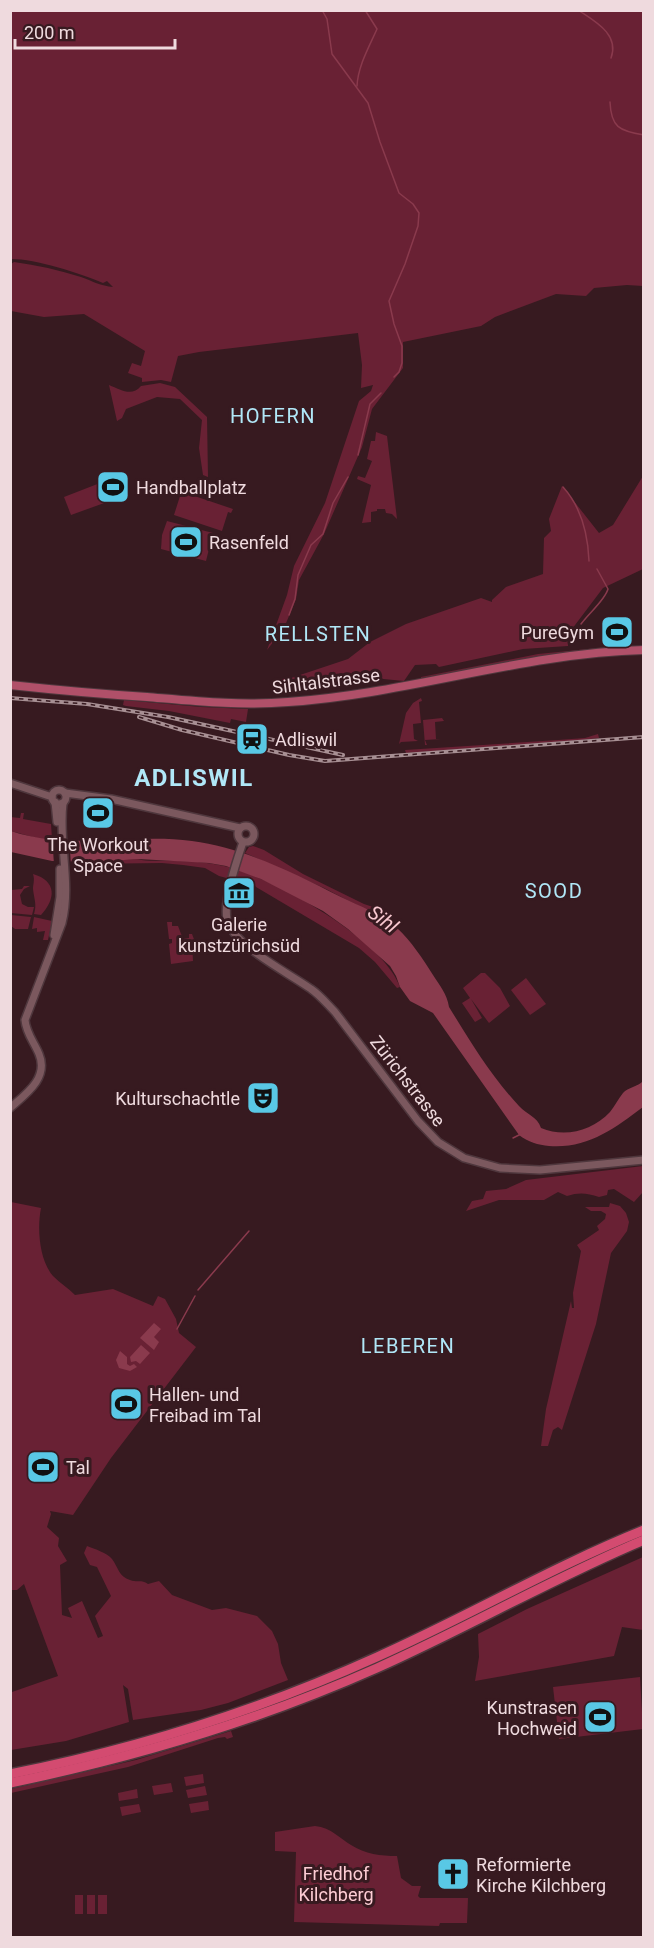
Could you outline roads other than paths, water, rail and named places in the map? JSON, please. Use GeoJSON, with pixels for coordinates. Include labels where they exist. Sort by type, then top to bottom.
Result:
{"type":"FeatureCollection","features":[{"type":"Feature","properties":{"kind":"highway"},"geometry":{"type":"LineString","coordinates":[[10,1773],[153,1739],[290,1693],[393,1650],[559,1568],[644,1530]]}},
{"type":"Feature","properties":{"kind":"highway"},"geometry":{"type":"LineString","coordinates":[[10,1783],[148,1750],[275,1709],[388,1663],[573,1571],[644,1540]]}},
{"type":"Feature","properties":{"kind":"main road","name":"Sihltalstrasse"},"geometry":{"type":"LineString","coordinates":[[10,685],[242,704],[316,699],[401,687],[548,660],[597,653],[644,650]]}},
{"type":"Feature","properties":{"kind":"main road"},"geometry":{"type":"LineString","coordinates":[[10,783],[59,798],[82,795],[111,799],[239,831]]}},
{"type":"Feature","properties":{"kind":"main road"},"geometry":{"type":"LineString","coordinates":[[10,1108],[33,1087],[40,1074],[40,1058],[28,1034],[25,1020],[65,911],[67,895],[62,868],[59,798]]}},
{"type":"Feature","properties":{"kind":"main road"},"geometry":{"type":"LineString","coordinates":[[247,826],[254,831],[252,840],[243,844],[239,831],[247,826]]}},
{"type":"Feature","properties":{"kind":"main road","name":"Zürichstrasse"},"geometry":{"type":"LineString","coordinates":[[243,844],[226,905],[226,916],[236,936],[246,946],[321,997],[418,1121],[447,1149],[480,1163],[525,1170],[644,1160]]}},
{"type":"Feature","properties":{"kind":"water","name":"Sihl"},"geometry":{"type":"Polygon","coordinates":[[[11,831],[55,840],[170,839],[192,841],[250,855],[287,871],[377,914],[402,933],[441,987],[449,1007],[490,1070],[509,1095],[537,1121],[541,1128],[569,1132],[587,1128],[603,1119],[625,1091],[643,1081],[643,1107],[611,1130],[588,1141],[563,1146],[545,1146],[530,1141],[519,1135],[433,1013],[410,1001],[390,966],[348,929],[323,911],[261,879],[226,866],[138,859],[96,862],[52,861],[11,852],[11,831]]]}},
{"type":"Feature","properties":{"kind":"water"},"geometry":{"type":"Polygon","coordinates":[[[154,1323],[161,1329],[154,1337],[159,1342],[154,1350],[140,1338],[154,1323]]]}},
{"type":"Feature","properties":{"kind":"water"},"geometry":{"type":"Polygon","coordinates":[[[141,1345],[150,1353],[140,1364],[136,1361],[131,1362],[130,1357],[141,1345]]]}},
{"type":"Feature","properties":{"kind":"water"},"geometry":{"type":"Polygon","coordinates":[[[120,1351],[127,1357],[127,1364],[130,1366],[134,1364],[137,1367],[130,1371],[119,1368],[116,1360],[120,1351]]]}},
{"type":"Feature","properties":{"kind":"waterway"},"geometry":{"type":"LineString","coordinates":[[322,10],[327,19],[332,54],[368,103],[399,193],[413,204],[419,213],[418,226],[389,301],[402,346],[402,363],[399,372],[394,377]]}},
{"type":"Feature","properties":{"kind":"waterway"},"geometry":{"type":"LineString","coordinates":[[357,86],[362,64],[377,29],[365,10]]}},
{"type":"Feature","properties":{"kind":"waterway"},"geometry":{"type":"LineString","coordinates":[[578,10],[609,35],[613,49],[611,58]]}},
{"type":"Feature","properties":{"kind":"waterway"},"geometry":{"type":"LineString","coordinates":[[610,102],[612,117],[618,126],[628,132],[644,135]]}},
{"type":"Feature","properties":{"kind":"waterway"},"geometry":{"type":"LineString","coordinates":[[358,455],[370,404],[381,393]]}},
{"type":"Feature","properties":{"kind":"waterway"},"geometry":{"type":"LineString","coordinates":[[289,615],[295,599],[298,575],[311,545],[323,534],[333,503],[348,477]]}},
{"type":"Feature","properties":{"kind":"waterway"},"geometry":{"type":"LineString","coordinates":[[563,487],[579,512],[587,541],[589,561]]}},
{"type":"Feature","properties":{"kind":"waterway"},"geometry":{"type":"LineString","coordinates":[[581,624],[608,589],[597,569]]}},
{"type":"Feature","properties":{"kind":"waterway"},"geometry":{"type":"LineString","coordinates":[[513,1138],[521,1134]]}},
{"type":"Feature","properties":{"kind":"waterway"},"geometry":{"type":"LineString","coordinates":[[198,1290],[249,1231]]}},
{"type":"Feature","properties":{"kind":"waterway"},"geometry":{"type":"LineString","coordinates":[[177,1329],[195,1296]]}},
{"type":"Feature","properties":{"kind":"railway"},"geometry":{"type":"LineString","coordinates":[[10,698],[87,704],[168,717],[343,755]]}},
{"type":"Feature","properties":{"kind":"railway"},"geometry":{"type":"LineString","coordinates":[[139,717],[182,730],[325,761],[644,737]]}},
{"type":"Feature","properties":{"kind":"place","name":"Handballplatz"},"geometry":{"type":"Point","coordinates":[113,487]}},
{"type":"Feature","properties":{"kind":"place","name":"Rasenfeld"},"geometry":{"type":"Point","coordinates":[186,542]}},
{"type":"Feature","properties":{"kind":"place","name":"PureGym"},"geometry":{"type":"Point","coordinates":[617,632]}},
{"type":"Feature","properties":{"kind":"place","name":"Adliswil"},"geometry":{"type":"Point","coordinates":[252,739]}},
{"type":"Feature","properties":{"kind":"place","name":"The Workout Space"},"geometry":{"type":"Point","coordinates":[98,813]}},
{"type":"Feature","properties":{"kind":"place","name":"Galerie kunstzürichsüd"},"geometry":{"type":"Point","coordinates":[239,893]}},
{"type":"Feature","properties":{"kind":"place","name":"Kulturschachtle"},"geometry":{"type":"Point","coordinates":[263,1098]}},
{"type":"Feature","properties":{"kind":"place","name":"Hallen- und Freibad im Tal"},"geometry":{"type":"Point","coordinates":[126,1404]}},
{"type":"Feature","properties":{"kind":"place","name":"Tal"},"geometry":{"type":"Point","coordinates":[43,1467]}},
{"type":"Feature","properties":{"kind":"place","name":"Kunstrasen Hochweid"},"geometry":{"type":"Point","coordinates":[600,1717]}},
{"type":"Feature","properties":{"kind":"place","name":"Reformierte Kirche Kilchberg"},"geometry":{"type":"Point","coordinates":[453,1874]}},
{"type":"Feature","properties":{"kind":"district","name":"HOFERN"},"geometry":{"type":"Point","coordinates":[273,416]}},
{"type":"Feature","properties":{"kind":"district","name":"RELLSTEN"},"geometry":{"type":"Point","coordinates":[318,634]}},
{"type":"Feature","properties":{"kind":"district","name":"ADLISWIL"},"geometry":{"type":"Point","coordinates":[194,778]}},
{"type":"Feature","properties":{"kind":"district","name":"SOOD"},"geometry":{"type":"Point","coordinates":[554,891]}},
{"type":"Feature","properties":{"kind":"district","name":"LEBEREN"},"geometry":{"type":"Point","coordinates":[408,1346]}},
{"type":"Feature","properties":{"kind":"park label","name":"Friedhof Kilchberg"},"geometry":{"type":"Point","coordinates":[336,1883]}}]}
